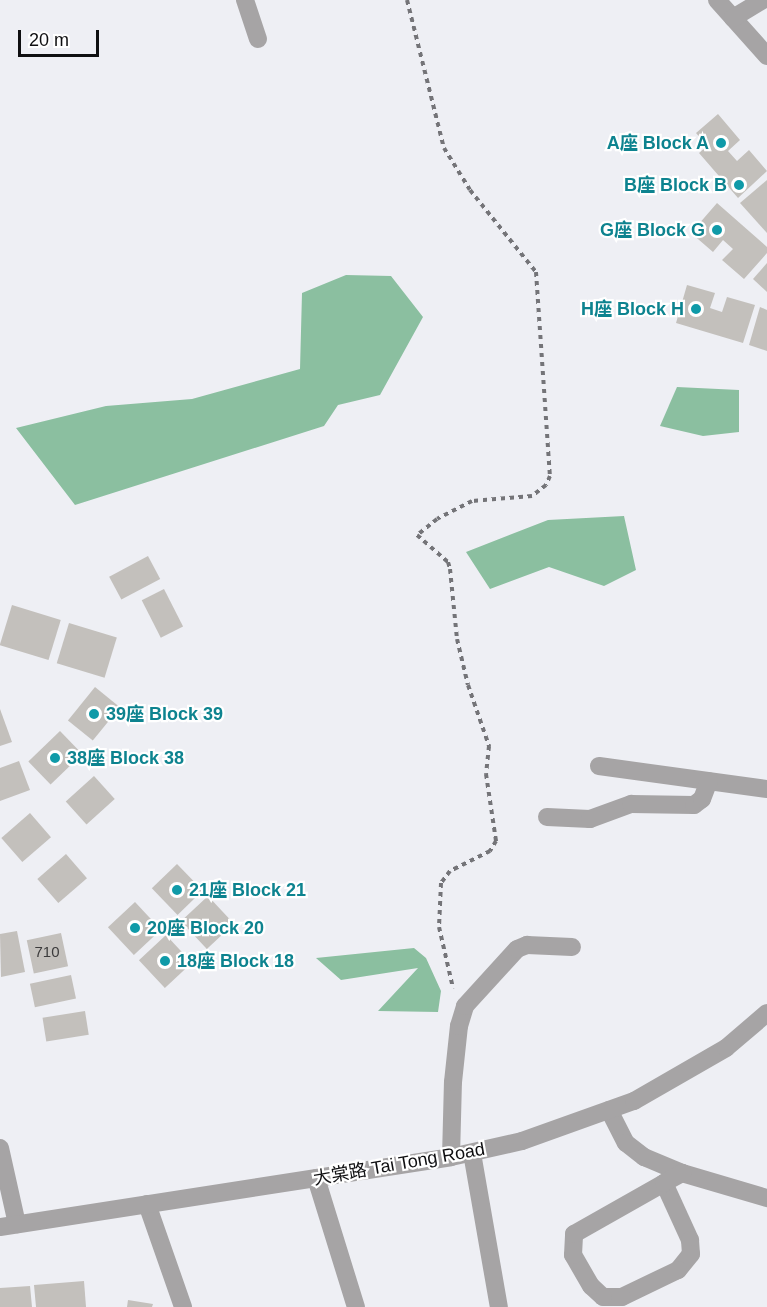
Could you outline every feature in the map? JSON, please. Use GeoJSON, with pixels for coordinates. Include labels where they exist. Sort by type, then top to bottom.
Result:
{"type":"FeatureCollection","features":[{"type":"Feature","properties":{"kind":"street"},"geometry":{"type":"LineString","coordinates":[[717,0],[767,56]]}},
{"type":"Feature","properties":{"kind":"street"},"geometry":{"type":"LineString","coordinates":[[733,18],[763,0]]}},
{"type":"Feature","properties":{"kind":"street"},"geometry":{"type":"LineString","coordinates":[[248,1],[258,39]]}},
{"type":"Feature","properties":{"kind":"street"},"geometry":{"type":"LineString","coordinates":[[599,766],[767,789]]}},
{"type":"Feature","properties":{"kind":"street"},"geometry":{"type":"LineString","coordinates":[[547,817],[590,819],[631,804],[686,807],[702,799],[709,781]]}},
{"type":"Feature","properties":{"kind":"street"},"geometry":{"type":"LineString","coordinates":[[452,1157],[453,1082],[459,1026],[465,1006],[517,949],[527,945],[572,947]]}},
{"type":"Feature","properties":{"kind":"street","name":"大棠路 Tai Tong Road"},"geometry":{"type":"LineString","coordinates":[[8,1226],[452,1157],[522,1141],[634,1101],[726,1048],[767,1013]]}},
{"type":"Feature","properties":{"kind":"street"},"geometry":{"type":"LineString","coordinates":[[609,1110],[626,1143],[644,1157],[682,1173],[767,1198]]}},
{"type":"Feature","properties":{"kind":"street"},"geometry":{"type":"LineString","coordinates":[[0,1148],[8,1226]]}},
{"type":"Feature","properties":{"kind":"street"},"geometry":{"type":"LineString","coordinates":[[472,1152],[499,1307]]}},
{"type":"Feature","properties":{"kind":"street"},"geometry":{"type":"LineString","coordinates":[[664,1183],[690,1240],[691,1254],[678,1270],[622,1297],[603,1297],[591,1286],[573,1255],[574,1234],[664,1183],[682,1173]]}},
{"type":"Feature","properties":{"kind":"street"},"geometry":{"type":"LineString","coordinates":[[316,1178],[356,1307]]}},
{"type":"Feature","properties":{"kind":"street"},"geometry":{"type":"LineString","coordinates":[[147,1204],[183,1307]]}},
{"type":"Feature","properties":{"kind":"path"},"geometry":{"type":"LineString","coordinates":[[407,0],[444,148],[470,190],[536,272],[540,288],[550,476],[546,485],[532,496],[472,501],[437,519],[417,535],[448,562],[457,639],[468,686],[489,746],[486,774],[496,841],[490,851],[450,871],[441,884],[439,927],[457,999],[465,1006]]}},
{"type":"Feature","properties":{"kind":"green space"},"geometry":{"type":"Polygon","coordinates":[[[346,275],[391,276],[423,317],[380,395],[338,405],[324,426],[75,505],[16,428],[106,406],[192,399],[300,369],[302,293],[346,275]]]}},
{"type":"Feature","properties":{"kind":"green space"},"geometry":{"type":"Polygon","coordinates":[[[677,387],[739,390],[739,432],[703,436],[660,426],[677,387]]]}},
{"type":"Feature","properties":{"kind":"green space"},"geometry":{"type":"Polygon","coordinates":[[[624,516],[636,570],[604,586],[549,567],[490,589],[466,552],[548,520],[624,516]]]}},
{"type":"Feature","properties":{"kind":"green space"},"geometry":{"type":"Polygon","coordinates":[[[414,948],[426,958],[441,991],[438,1012],[378,1011],[418,968],[341,980],[316,958],[414,948]]]}},
{"type":"Feature","properties":{"kind":"building"},"geometry":{"type":"Polygon","coordinates":[[[718,114],[740,140],[728,151],[737,161],[749,150],[767,171],[738,198],[699,153],[707,146],[696,133],[718,114]]]}},
{"type":"Feature","properties":{"kind":"building"},"geometry":{"type":"Polygon","coordinates":[[[767,180],[767,233],[740,203],[767,180]]]}},
{"type":"Feature","properties":{"kind":"building"},"geometry":{"type":"Polygon","coordinates":[[[717,203],[767,247],[767,253],[744,279],[722,260],[733,249],[723,240],[713,252],[691,233],[717,203]]]}},
{"type":"Feature","properties":{"kind":"building"},"geometry":{"type":"Polygon","coordinates":[[[767,263],[767,292],[753,279],[767,263]]]}},
{"type":"Feature","properties":{"kind":"building"},"geometry":{"type":"Polygon","coordinates":[[[687,285],[715,293],[710,308],[722,312],[727,297],[755,305],[743,343],[676,323],[687,285]]]}},
{"type":"Feature","properties":{"kind":"building"},"geometry":{"type":"Polygon","coordinates":[[[760,307],[767,310],[767,351],[749,345],[760,307]]]}},
{"type":"Feature","properties":{"kind":"building"},"geometry":{"type":"Polygon","coordinates":[[[148,556],[160,579],[121,600],[109,577],[148,556]]]}},
{"type":"Feature","properties":{"kind":"building"},"geometry":{"type":"Polygon","coordinates":[[[164,589],[183,626],[161,638],[142,600],[164,589]]]}},
{"type":"Feature","properties":{"kind":"building"},"geometry":{"type":"Polygon","coordinates":[[[12,605],[61,620],[48,660],[0,645],[12,605]]]}},
{"type":"Feature","properties":{"kind":"building"},"geometry":{"type":"Polygon","coordinates":[[[69,623],[117,638],[105,678],[57,663],[69,623]]]}},
{"type":"Feature","properties":{"kind":"building","name":"39座 Block 39"},"geometry":{"type":"Polygon","coordinates":[[[95,687],[120,707],[93,741],[68,720],[95,687]]]}},
{"type":"Feature","properties":{"kind":"building"},"geometry":{"type":"Polygon","coordinates":[[[0,709],[12,742],[0,746],[0,709]]]}},
{"type":"Feature","properties":{"kind":"building","name":"38座 Block 38"},"geometry":{"type":"Polygon","coordinates":[[[60,731],[82,754],[51,785],[28,762],[60,731]]]}},
{"type":"Feature","properties":{"kind":"building"},"geometry":{"type":"Polygon","coordinates":[[[19,761],[30,790],[0,801],[0,768],[19,761]]]}},
{"type":"Feature","properties":{"kind":"building"},"geometry":{"type":"Polygon","coordinates":[[[94,776],[115,799],[87,824],[66,801],[94,776]]]}},
{"type":"Feature","properties":{"kind":"building"},"geometry":{"type":"Polygon","coordinates":[[[30,813],[51,837],[22,862],[1,838],[30,813]]]}},
{"type":"Feature","properties":{"kind":"building"},"geometry":{"type":"Polygon","coordinates":[[[66,854],[87,878],[58,903],[37,879],[66,854]]]}},
{"type":"Feature","properties":{"kind":"building","name":"21座 Block 21"},"geometry":{"type":"Polygon","coordinates":[[[177,864],[203,891],[178,915],[152,888],[177,864]]]}},
{"type":"Feature","properties":{"kind":"building"},"geometry":{"type":"Polygon","coordinates":[[[208,896],[234,924],[207,949],[181,921],[208,896]]]}},
{"type":"Feature","properties":{"kind":"building","name":"20座 Block 20"},"geometry":{"type":"Polygon","coordinates":[[[135,902],[161,930],[134,955],[108,927],[135,902]]]}},
{"type":"Feature","properties":{"kind":"building"},"geometry":{"type":"Polygon","coordinates":[[[17,931],[25,972],[1,977],[0,934],[17,931]]]}},
{"type":"Feature","properties":{"kind":"building"},"geometry":{"type":"Polygon","coordinates":[[[61,933],[68,966],[34,974],[27,940],[61,933]]]}},
{"type":"Feature","properties":{"kind":"building","name":"18座 Block 18"},"geometry":{"type":"Polygon","coordinates":[[[166,935],[192,963],[165,988],[139,960],[166,935]]]}},
{"type":"Feature","properties":{"kind":"building"},"geometry":{"type":"Polygon","coordinates":[[[71,975],[76,998],[35,1007],[30,984],[71,975]]]}},
{"type":"Feature","properties":{"kind":"building"},"geometry":{"type":"Polygon","coordinates":[[[85,1011],[89,1035],[46,1041],[43,1018],[85,1011]]]}},
{"type":"Feature","properties":{"kind":"building"},"geometry":{"type":"Polygon","coordinates":[[[84,1281],[86,1307],[36,1307],[34,1285],[84,1281]]]}},
{"type":"Feature","properties":{"kind":"building"},"geometry":{"type":"Polygon","coordinates":[[[30,1286],[32,1307],[0,1307],[0,1288],[30,1286]]]}},
{"type":"Feature","properties":{"kind":"building"},"geometry":{"type":"Polygon","coordinates":[[[128,1300],[153,1304],[152,1307],[127,1307],[128,1300]]]}},
{"type":"Feature","properties":{"kind":"place","name":"A座 Block A"},"geometry":{"type":"Point","coordinates":[721,143]}},
{"type":"Feature","properties":{"kind":"place","name":"B座 Block B"},"geometry":{"type":"Point","coordinates":[739,185]}},
{"type":"Feature","properties":{"kind":"place","name":"G座 Block G"},"geometry":{"type":"Point","coordinates":[717,230]}},
{"type":"Feature","properties":{"kind":"place","name":"H座 Block H"},"geometry":{"type":"Point","coordinates":[696,309]}},
{"type":"Feature","properties":{"kind":"place","name":"39座 Block 39"},"geometry":{"type":"Point","coordinates":[94,714]}},
{"type":"Feature","properties":{"kind":"place","name":"38座 Block 38"},"geometry":{"type":"Point","coordinates":[55,758]}},
{"type":"Feature","properties":{"kind":"place","name":"21座 Block 21"},"geometry":{"type":"Point","coordinates":[177,890]}},
{"type":"Feature","properties":{"kind":"place","name":"20座 Block 20"},"geometry":{"type":"Point","coordinates":[135,928]}},
{"type":"Feature","properties":{"kind":"place","name":"18座 Block 18"},"geometry":{"type":"Point","coordinates":[165,961]}}]}
